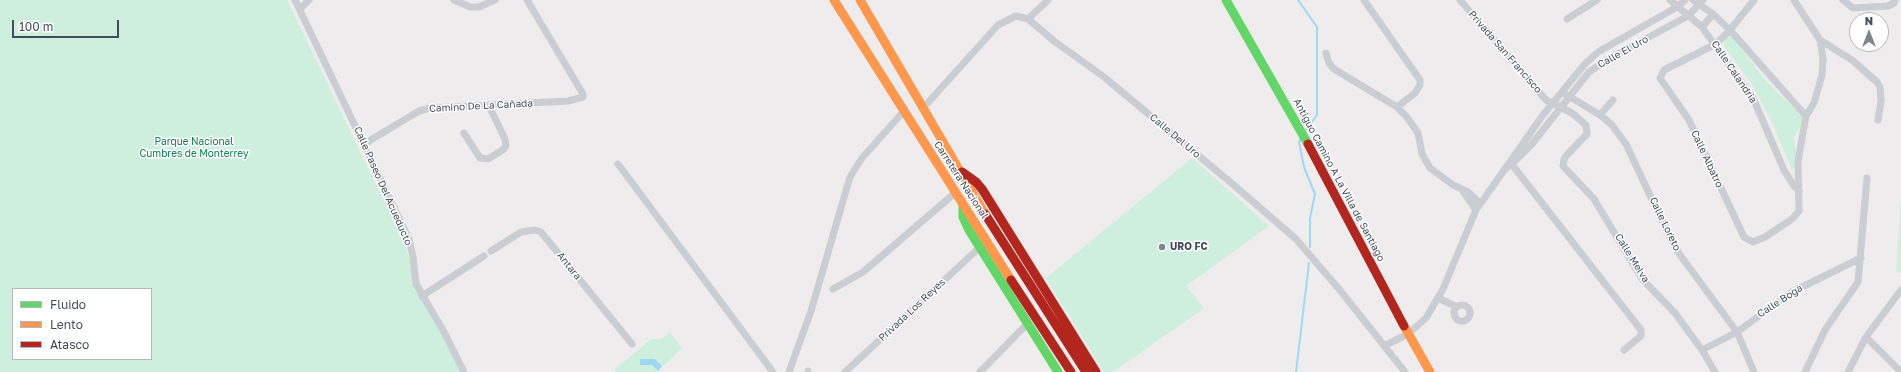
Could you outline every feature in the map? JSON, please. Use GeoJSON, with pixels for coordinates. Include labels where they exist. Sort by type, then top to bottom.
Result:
{"type":"FeatureCollection","features":[{"type":"Feature","properties":{"kind":"main road","name":"Carretera Nacional"},"geometry":{"type":"LineString","coordinates":[[834,0],[955,194],[1071,372]]}},
{"type":"Feature","properties":{"kind":"main road","name":"Carretera Nacional"},"geometry":{"type":"LineString","coordinates":[[860,0],[993,227],[1086,372]]}},
{"type":"Feature","properties":{"kind":"main road","name":"Antiguo Camino A La Villa de Santiago"},"geometry":{"type":"LineString","coordinates":[[1226,0],[1300,131],[1306,139],[1408,334],[1430,372]]}},
{"type":"Feature","properties":{"kind":"main road"},"geometry":{"type":"LineString","coordinates":[[961,172],[976,182],[982,189],[1096,372]]}},
{"type":"Feature","properties":{"kind":"main road"},"geometry":{"type":"LineString","coordinates":[[963,206],[965,222],[979,248],[1058,372]]}},
{"type":"Feature","properties":{"kind":"street","name":"Calle Paseo Del Acueducto"},"geometry":{"type":"LineString","coordinates":[[296,0],[409,239],[416,284],[444,332],[464,372]]}},
{"type":"Feature","properties":{"kind":"street"},"geometry":{"type":"LineString","coordinates":[[300,9],[309,0]]}},
{"type":"Feature","properties":{"kind":"street"},"geometry":{"type":"LineString","coordinates":[[454,0],[470,8],[479,7],[495,0]]}},
{"type":"Feature","properties":{"kind":"street","name":"Camino De La Cañada"},"geometry":{"type":"LineString","coordinates":[[364,144],[419,111],[449,107],[568,101],[583,97],[527,0]]}},
{"type":"Feature","properties":{"kind":"street"},"geometry":{"type":"LineString","coordinates":[[924,107],[998,25],[1016,16],[1028,19],[1048,0]]}},
{"type":"Feature","properties":{"kind":"street"},"geometry":{"type":"LineString","coordinates":[[1364,0],[1420,80],[1420,85],[1415,93],[1397,107]]}},
{"type":"Feature","properties":{"kind":"street","name":"Privada San Francisco"},"geometry":{"type":"LineString","coordinates":[[1460,0],[1546,100],[1552,103]]}},
{"type":"Feature","properties":{"kind":"street"},"geometry":{"type":"LineString","coordinates":[[1567,20],[1597,0]]}},
{"type":"Feature","properties":{"kind":"street","name":"Calle Calandria"},"geometry":{"type":"LineString","coordinates":[[1670,0],[1702,26],[1753,98],[1784,170],[1799,191]]}},
{"type":"Feature","properties":{"kind":"street","name":"Calle El Uro"},"geometry":{"type":"LineString","coordinates":[[1384,346],[1408,334],[1426,318],[1438,298],[1480,203],[1552,103],[1584,65],[1598,52],[1677,7],[1685,0]]}},
{"type":"Feature","properties":{"kind":"street","name":"Calle Calandria"},"geometry":{"type":"LineString","coordinates":[[1693,0],[1701,2],[1730,30],[1806,116]]}},
{"type":"Feature","properties":{"kind":"street"},"geometry":{"type":"LineString","coordinates":[[1716,44],[1730,30],[1754,0]]}},
{"type":"Feature","properties":{"kind":"street"},"geometry":{"type":"LineString","coordinates":[[1794,0],[1820,40],[1823,59],[1822,75],[1814,103],[1806,116],[1798,161],[1799,191]]}},
{"type":"Feature","properties":{"kind":"street"},"geometry":{"type":"LineString","coordinates":[[1843,0],[1853,8],[1888,6],[1894,3],[1895,0]]}},
{"type":"Feature","properties":{"kind":"street","name":"Calle El Uro"},"geometry":{"type":"LineString","coordinates":[[1510,162],[1531,145],[1569,96],[1595,67],[1688,16],[1701,2]]}},
{"type":"Feature","properties":{"kind":"street"},"geometry":{"type":"LineString","coordinates":[[1702,26],[1713,14]]}},
{"type":"Feature","properties":{"kind":"street","name":"Calle Del Uro"},"geometry":{"type":"LineString","coordinates":[[1028,19],[1054,41],[1104,78],[1223,176],[1296,239],[1339,289],[1405,372]]}},
{"type":"Feature","properties":{"kind":"street"},"geometry":{"type":"LineString","coordinates":[[1820,40],[1852,60],[1878,82],[1881,101],[1878,120]]}},
{"type":"Feature","properties":{"kind":"street","name":"Calle Albatro"},"geometry":{"type":"LineString","coordinates":[[1716,44],[1664,70],[1660,75],[1661,80],[1689,120],[1744,237],[1753,242],[1765,237],[1796,215],[1800,209],[1799,191]]}},
{"type":"Feature","properties":{"kind":"street"},"geometry":{"type":"LineString","coordinates":[[1326,53],[1329,63],[1334,69],[1397,107],[1414,126],[1418,134],[1422,154],[1430,168],[1468,192],[1480,203]]}},
{"type":"Feature","properties":{"kind":"street","name":"Calle Loreto"},"geometry":{"type":"LineString","coordinates":[[1562,92],[1600,115],[1611,124],[1626,144],[1680,255],[1737,332],[1754,372]]}},
{"type":"Feature","properties":{"kind":"street"},"geometry":{"type":"LineString","coordinates":[[1600,115],[1613,100]]}},
{"type":"Feature","properties":{"kind":"street"},"geometry":{"type":"LineString","coordinates":[[1552,103],[1572,113],[1582,103]]}},
{"type":"Feature","properties":{"kind":"street"},"geometry":{"type":"LineString","coordinates":[[464,133],[480,158],[488,159],[504,149],[506,146],[505,139],[489,106]]}},
{"type":"Feature","properties":{"kind":"street"},"geometry":{"type":"LineString","coordinates":[[789,372],[811,310],[850,177],[862,158],[904,111]]}},
{"type":"Feature","properties":{"kind":"street","name":"Calle Melva"},"geometry":{"type":"LineString","coordinates":[[1572,113],[1586,125],[1587,134],[1566,156],[1563,163],[1565,168],[1594,199],[1619,237],[1642,279],[1675,313],[1702,350],[1715,372]]}},
{"type":"Feature","properties":{"kind":"street"},"geometry":{"type":"LineString","coordinates":[[1510,162],[1641,330],[1641,336],[1624,350]]}},
{"type":"Feature","properties":{"kind":"street"},"geometry":{"type":"LineString","coordinates":[[618,164],[773,372]]}},
{"type":"Feature","properties":{"kind":"street"},"geometry":{"type":"LineString","coordinates":[[1805,372],[1825,330],[1858,282],[1868,178]]}},
{"type":"Feature","properties":{"kind":"street"},"geometry":{"type":"LineString","coordinates":[[1462,189],[1476,210]]}},
{"type":"Feature","properties":{"kind":"street"},"geometry":{"type":"LineString","coordinates":[[833,289],[863,272],[955,194]]}},
{"type":"Feature","properties":{"kind":"street","name":"Antara"},"geometry":{"type":"LineString","coordinates":[[491,252],[521,232],[534,230],[541,232],[632,344]]}},
{"type":"Feature","properties":{"kind":"street","name":"Privada Los Reyes"},"geometry":{"type":"LineString","coordinates":[[845,372],[979,248]]}},
{"type":"Feature","properties":{"kind":"street"},"geometry":{"type":"LineString","coordinates":[[422,296],[484,256]]}},
{"type":"Feature","properties":{"kind":"street","name":"Calle Boga"},"geometry":{"type":"LineString","coordinates":[[1702,350],[1737,332],[1792,292],[1861,258]]}},
{"type":"Feature","properties":{"kind":"street"},"geometry":{"type":"LineString","coordinates":[[1848,372],[1866,337],[1901,290]]}},
{"type":"Feature","properties":{"kind":"street"},"geometry":{"type":"LineString","coordinates":[[1438,298],[1457,307]]}},
{"type":"Feature","properties":{"kind":"street"},"geometry":{"type":"LineString","coordinates":[[980,372],[1027,324]]}},
{"type":"Feature","properties":{"kind":"street"},"geometry":{"type":"LineString","coordinates":[[1866,337],[1901,372]]}},
{"type":"Feature","properties":{"kind":"green space","name":"Parque Nacional Cumbres de Monterrey"},"geometry":{"type":"Polygon","coordinates":[[[0,0],[287,0],[394,222],[460,372],[0,372],[0,0]]]}},
{"type":"Feature","properties":{"kind":"green space"},"geometry":{"type":"Polygon","coordinates":[[[1730,36],[1734,38],[1763,78],[1803,117],[1798,131],[1794,136],[1796,156],[1795,166],[1792,170],[1772,122],[1753,86],[1725,47],[1724,43],[1726,38],[1730,36]]]}},
{"type":"Feature","properties":{"kind":"green space","name":"URO FC"},"geometry":{"type":"Polygon","coordinates":[[[1192,158],[1269,226],[1186,286],[1204,308],[1113,372],[1104,372],[1046,278],[1192,158]]]}},
{"type":"Feature","properties":{"kind":"green space"},"geometry":{"type":"Polygon","coordinates":[[[1901,198],[1901,273],[1896,271],[1901,198]]]}},
{"type":"Feature","properties":{"kind":"green space"},"geometry":{"type":"Polygon","coordinates":[[[670,332],[682,348],[657,372],[616,372],[614,370],[651,339],[662,339],[670,332]]]}},
{"type":"Feature","properties":{"kind":"water"},"geometry":{"type":"Polygon","coordinates":[[[640,359],[655,359],[662,366],[658,371],[652,365],[640,365],[640,359]]]}},
{"type":"Feature","properties":{"kind":"waterway"},"geometry":{"type":"LineString","coordinates":[[1298,0],[1317,27],[1317,115],[1305,131]]}},
{"type":"Feature","properties":{"kind":"waterway"},"geometry":{"type":"LineString","coordinates":[[1301,138],[1299,142],[1304,167],[1315,194],[1310,218],[1310,247]]}},
{"type":"Feature","properties":{"kind":"waterway"},"geometry":{"type":"LineString","coordinates":[[1296,372],[1309,263]]}},
{"type":"Feature","properties":{"kind":"traffic: fast"},"geometry":{"type":"LineString","coordinates":[[1226,0],[1308,144]]}},
{"type":"Feature","properties":{"kind":"traffic: fast"},"geometry":{"type":"LineString","coordinates":[[963,206],[963,217],[969,230],[1058,372]]}},
{"type":"Feature","properties":{"kind":"traffic: slow"},"geometry":{"type":"LineString","coordinates":[[834,0],[1011,280]]}},
{"type":"Feature","properties":{"kind":"traffic: slow"},"geometry":{"type":"LineString","coordinates":[[860,0],[985,214]]}},
{"type":"Feature","properties":{"kind":"traffic: slow"},"geometry":{"type":"LineString","coordinates":[[1404,326],[1430,372]]}},
{"type":"Feature","properties":{"kind":"traffic: jam"},"geometry":{"type":"LineString","coordinates":[[1308,144],[1404,326]]}},
{"type":"Feature","properties":{"kind":"traffic: jam"},"geometry":{"type":"LineString","coordinates":[[962,172],[976,182],[982,189],[1096,372]]}},
{"type":"Feature","properties":{"kind":"traffic: jam"},"geometry":{"type":"LineString","coordinates":[[985,214],[1086,372]]}},
{"type":"Feature","properties":{"kind":"traffic: jam"},"geometry":{"type":"LineString","coordinates":[[1011,280],[1071,372]]}},
{"type":"Feature","properties":{"kind":"place","name":"URO FC"},"geometry":{"type":"Point","coordinates":[1162,247]}}]}
